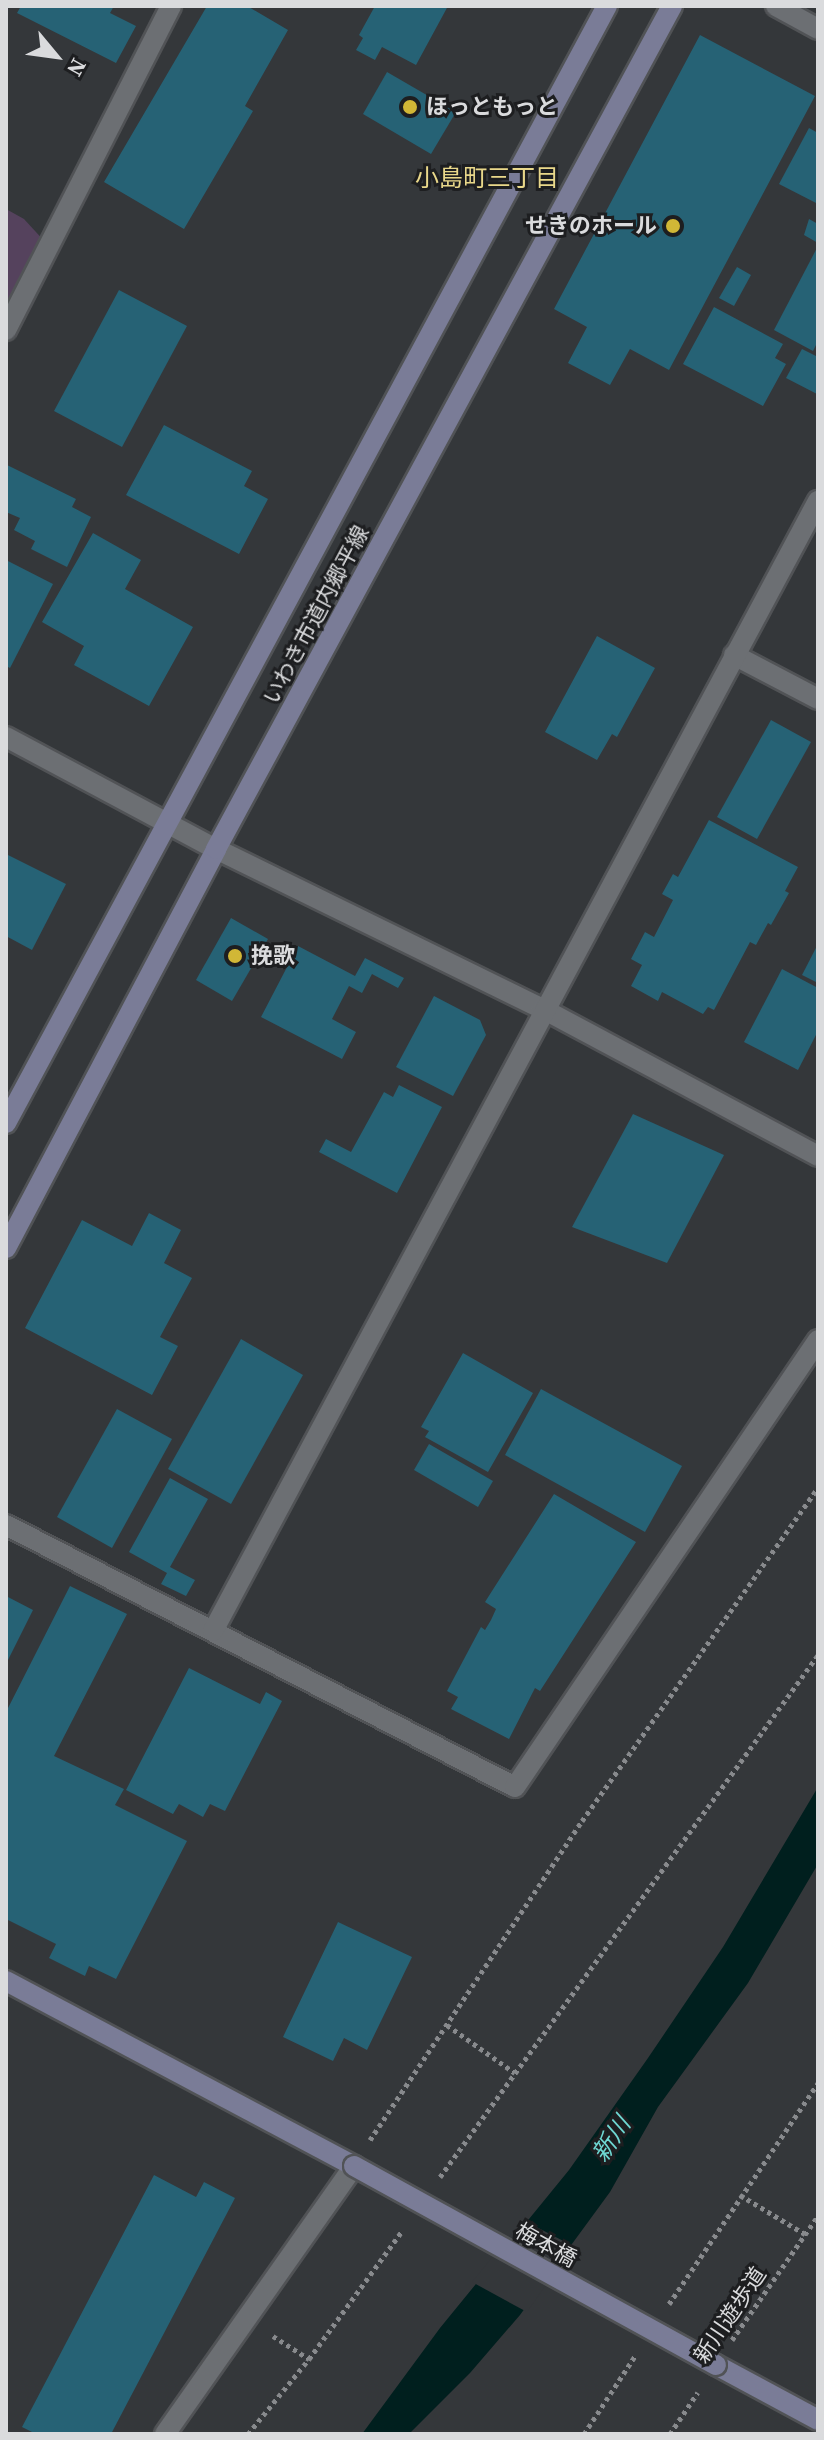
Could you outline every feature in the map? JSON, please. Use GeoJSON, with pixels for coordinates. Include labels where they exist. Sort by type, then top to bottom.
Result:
{"type":"FeatureCollection","features":[{"type":"Feature","properties":{"kind":"street"},"geometry":{"type":"LineString","coordinates":[[6,330],[171,6]]}},
{"type":"Feature","properties":{"kind":"street","name":"いわき市道内郷平線"},"geometry":{"type":"LineString","coordinates":[[6,1123],[165,821],[607,6]]}},
{"type":"Feature","properties":{"kind":"street","name":"いわき市道内郷平線"},"geometry":{"type":"LineString","coordinates":[[6,1248],[216,849],[672,6]]}},
{"type":"Feature","properties":{"kind":"street"},"geometry":{"type":"LineString","coordinates":[[776,6],[818,29]]}},
{"type":"Feature","properties":{"kind":"street"},"geometry":{"type":"LineString","coordinates":[[213,1631],[543,1009],[818,501]]}},
{"type":"Feature","properties":{"kind":"street"},"geometry":{"type":"LineString","coordinates":[[734,655],[818,699]]}},
{"type":"Feature","properties":{"kind":"street"},"geometry":{"type":"LineString","coordinates":[[6,737],[216,849],[543,1009],[818,1156]]}},
{"type":"Feature","properties":{"kind":"street"},"geometry":{"type":"LineString","coordinates":[[6,1525],[515,1787],[818,1340]]}},
{"type":"Feature","properties":{"kind":"street","name":"梅本橋"},"geometry":{"type":"LineString","coordinates":[[6,1981],[354,2166],[818,2420]]}},
{"type":"Feature","properties":{"kind":"street"},"geometry":{"type":"LineString","coordinates":[[165,2434],[354,2166]]}},
{"type":"Feature","properties":{"kind":"path"},"geometry":{"type":"LineString","coordinates":[[354,2166],[582,1821],[818,1488]]}},
{"type":"Feature","properties":{"kind":"path"},"geometry":{"type":"LineString","coordinates":[[435,2185],[818,1655]]}},
{"type":"Feature","properties":{"kind":"path"},"geometry":{"type":"LineString","coordinates":[[447,2025],[515,2073]]}},
{"type":"Feature","properties":{"kind":"path"},"geometry":{"type":"LineString","coordinates":[[662,2315],[818,2083]]}},
{"type":"Feature","properties":{"kind":"path"},"geometry":{"type":"LineString","coordinates":[[740,2195],[805,2234]]}},
{"type":"Feature","properties":{"kind":"path","name":"新川遊歩道"},"geometry":{"type":"LineString","coordinates":[[670,2434],[818,2216]]}},
{"type":"Feature","properties":{"kind":"path"},"geometry":{"type":"LineString","coordinates":[[248,2434],[309,2359],[408,2222]]}},
{"type":"Feature","properties":{"kind":"path"},"geometry":{"type":"LineString","coordinates":[[266,2331],[309,2359]]}},
{"type":"Feature","properties":{"kind":"path"},"geometry":{"type":"LineString","coordinates":[[584,2434],[636,2354]]}},
{"type":"Feature","properties":{"kind":"shaded area"},"geometry":{"type":"Polygon","coordinates":[[[6,209],[24,219],[47,244],[6,330],[6,209]]]}},
{"type":"Feature","properties":{"kind":"water","name":"新川"},"geometry":{"type":"Polygon","coordinates":[[[818,1787],[818,1864],[748,1983],[658,2107],[610,2192],[520,2315],[470,2373],[409,2434],[362,2434],[440,2328],[569,2170],[648,2058],[723,1947],[818,1787]]]}},
{"type":"Feature","properties":{"kind":"pier"},"geometry":{"type":"Polygon","coordinates":[[[523,2220],[573,2246],[527,2312],[472,2282],[523,2220]]]}},
{"type":"Feature","properties":{"kind":"building"},"geometry":{"type":"Polygon","coordinates":[[[21,6],[114,6],[110,13],[136,26],[116,63],[17,13],[21,6]]]}},
{"type":"Feature","properties":{"kind":"building"},"geometry":{"type":"Polygon","coordinates":[[[207,6],[247,6],[288,30],[245,106],[253,111],[184,229],[104,182],[207,6]]]}},
{"type":"Feature","properties":{"kind":"building"},"geometry":{"type":"Polygon","coordinates":[[[375,6],[448,6],[416,65],[382,47],[375,60],[356,50],[363,38],[359,35],[375,6]]]}},
{"type":"Feature","properties":{"kind":"building"},"geometry":{"type":"Polygon","coordinates":[[[700,35],[815,96],[669,370],[630,349],[610,385],[568,363],[587,327],[554,309],[700,35]]]}},
{"type":"Feature","properties":{"kind":"building"},"geometry":{"type":"Polygon","coordinates":[[[387,72],[456,112],[431,154],[363,114],[387,72]]]}},
{"type":"Feature","properties":{"kind":"building"},"geometry":{"type":"Polygon","coordinates":[[[809,128],[818,133],[818,204],[779,184],[809,128]]]}},
{"type":"Feature","properties":{"kind":"building"},"geometry":{"type":"Polygon","coordinates":[[[809,219],[818,224],[818,243],[804,235],[809,219]]]}},
{"type":"Feature","properties":{"kind":"building"},"geometry":{"type":"Polygon","coordinates":[[[818,246],[818,341],[813,351],[774,330],[818,246]]]}},
{"type":"Feature","properties":{"kind":"building"},"geometry":{"type":"Polygon","coordinates":[[[737,267],[751,275],[734,306],[719,298],[737,267]]]}},
{"type":"Feature","properties":{"kind":"building"},"geometry":{"type":"Polygon","coordinates":[[[119,290],[187,326],[122,447],[54,411],[119,290]]]}},
{"type":"Feature","properties":{"kind":"building"},"geometry":{"type":"Polygon","coordinates":[[[714,307],[783,344],[775,358],[786,364],[763,406],[683,364],[714,307]]]}},
{"type":"Feature","properties":{"kind":"building"},"geometry":{"type":"Polygon","coordinates":[[[802,349],[818,357],[817,394],[786,378],[802,349]]]}},
{"type":"Feature","properties":{"kind":"building"},"geometry":{"type":"Polygon","coordinates":[[[164,425],[252,471],[244,486],[268,499],[239,554],[126,495],[164,425]]]}},
{"type":"Feature","properties":{"kind":"building"},"geometry":{"type":"Polygon","coordinates":[[[7,465],[76,499],[72,507],[91,517],[67,567],[31,549],[35,541],[14,530],[20,518],[6,512],[7,465]]]}},
{"type":"Feature","properties":{"kind":"building"},"geometry":{"type":"Polygon","coordinates":[[[93,533],[141,560],[125,589],[193,627],[149,706],[74,665],[84,646],[42,622],[93,533]]]}},
{"type":"Feature","properties":{"kind":"building"},"geometry":{"type":"Polygon","coordinates":[[[6,560],[53,584],[10,668],[6,666],[6,560]]]}},
{"type":"Feature","properties":{"kind":"building"},"geometry":{"type":"Polygon","coordinates":[[[597,636],[655,668],[617,737],[612,734],[597,760],[545,732],[597,636]]]}},
{"type":"Feature","properties":{"kind":"building"},"geometry":{"type":"Polygon","coordinates":[[[771,720],[811,742],[757,839],[717,817],[771,720]]]}},
{"type":"Feature","properties":{"kind":"building"},"geometry":{"type":"Polygon","coordinates":[[[709,820],[798,867],[785,891],[789,893],[771,925],[768,923],[756,945],[750,942],[714,1010],[708,1007],[703,1014],[662,992],[658,1001],[631,986],[642,965],[631,959],[645,932],[654,937],[673,900],[662,894],[673,874],[678,877],[709,820]]]}},
{"type":"Feature","properties":{"kind":"building"},"geometry":{"type":"Polygon","coordinates":[[[6,854],[66,884],[32,950],[6,936],[6,854]]]}},
{"type":"Feature","properties":{"kind":"building"},"geometry":{"type":"Polygon","coordinates":[[[231,918],[268,939],[232,1001],[196,980],[231,918]]]}},
{"type":"Feature","properties":{"kind":"building"},"geometry":{"type":"Polygon","coordinates":[[[818,944],[818,983],[802,975],[818,944]]]}},
{"type":"Feature","properties":{"kind":"building"},"geometry":{"type":"Polygon","coordinates":[[[298,946],[355,976],[365,958],[404,978],[398,988],[372,974],[362,993],[349,986],[332,1019],[356,1032],[342,1059],[261,1017],[298,946]]]}},
{"type":"Feature","properties":{"kind":"building"},"geometry":{"type":"Polygon","coordinates":[[[782,969],[818,988],[818,1031],[798,1070],[744,1042],[782,969]]]}},
{"type":"Feature","properties":{"kind":"building"},"geometry":{"type":"Polygon","coordinates":[[[434,996],[480,1020],[486,1035],[453,1096],[396,1067],[434,996]]]}},
{"type":"Feature","properties":{"kind":"building"},"geometry":{"type":"Polygon","coordinates":[[[399,1085],[442,1107],[397,1193],[319,1152],[326,1139],[351,1152],[384,1092],[393,1097],[399,1085]]]}},
{"type":"Feature","properties":{"kind":"building"},"geometry":{"type":"Polygon","coordinates":[[[633,1114],[724,1155],[667,1263],[572,1227],[633,1114]]]}},
{"type":"Feature","properties":{"kind":"building"},"geometry":{"type":"Polygon","coordinates":[[[149,1213],[181,1230],[164,1263],[192,1278],[160,1337],[178,1346],[152,1395],[25,1328],[82,1220],[132,1246],[149,1213]]]}},
{"type":"Feature","properties":{"kind":"building"},"geometry":{"type":"Polygon","coordinates":[[[241,1339],[303,1375],[231,1504],[168,1469],[241,1339]]]}},
{"type":"Feature","properties":{"kind":"building"},"geometry":{"type":"Polygon","coordinates":[[[463,1353],[533,1393],[488,1472],[425,1437],[429,1431],[421,1427],[463,1353]]]}},
{"type":"Feature","properties":{"kind":"building"},"geometry":{"type":"Polygon","coordinates":[[[541,1389],[682,1466],[645,1532],[505,1455],[541,1389]]]}},
{"type":"Feature","properties":{"kind":"building"},"geometry":{"type":"Polygon","coordinates":[[[117,1409],[172,1439],[112,1548],[57,1517],[117,1409]]]}},
{"type":"Feature","properties":{"kind":"building"},"geometry":{"type":"Polygon","coordinates":[[[429,1444],[493,1481],[478,1507],[414,1470],[429,1444]]]}},
{"type":"Feature","properties":{"kind":"building"},"geometry":{"type":"Polygon","coordinates":[[[170,1478],[208,1499],[170,1567],[195,1580],[186,1596],[161,1584],[167,1573],[129,1552],[170,1478]]]}},
{"type":"Feature","properties":{"kind":"building"},"geometry":{"type":"Polygon","coordinates":[[[554,1494],[636,1542],[540,1691],[535,1688],[509,1739],[451,1709],[458,1697],[447,1691],[481,1627],[485,1630],[496,1609],[485,1602],[554,1494]]]}},
{"type":"Feature","properties":{"kind":"building"},"geometry":{"type":"Polygon","coordinates":[[[70,1586],[127,1614],[54,1756],[124,1789],[115,1805],[187,1841],[116,1979],[89,1966],[85,1976],[49,1958],[56,1944],[6,1919],[6,1712],[70,1586]]]}},
{"type":"Feature","properties":{"kind":"building"},"geometry":{"type":"Polygon","coordinates":[[[6,1596],[33,1610],[6,1664],[6,1596]]]}},
{"type":"Feature","properties":{"kind":"building"},"geometry":{"type":"Polygon","coordinates":[[[189,1668],[260,1704],[266,1692],[282,1701],[225,1811],[210,1804],[203,1817],[179,1804],[173,1814],[126,1790],[189,1668]]]}},
{"type":"Feature","properties":{"kind":"building"},"geometry":{"type":"Polygon","coordinates":[[[338,1922],[412,1957],[367,2050],[344,2038],[333,2061],[283,2037],[338,1922]]]}},
{"type":"Feature","properties":{"kind":"building"},"geometry":{"type":"Polygon","coordinates":[[[154,2175],[196,2197],[204,2182],[235,2198],[111,2434],[36,2434],[22,2427],[154,2175]]]}},
{"type":"Feature","properties":{"kind":"place","name":"ほっともっと"},"geometry":{"type":"Point","coordinates":[410,107]}},
{"type":"Feature","properties":{"kind":"place","name":"せきのホール"},"geometry":{"type":"Point","coordinates":[673,226]}},
{"type":"Feature","properties":{"kind":"place","name":"挽歌"},"geometry":{"type":"Point","coordinates":[235,956]}},
{"type":"Feature","properties":{"kind":"district","name":"小島町三丁目"},"geometry":{"type":"Point","coordinates":[487,178]}}]}
